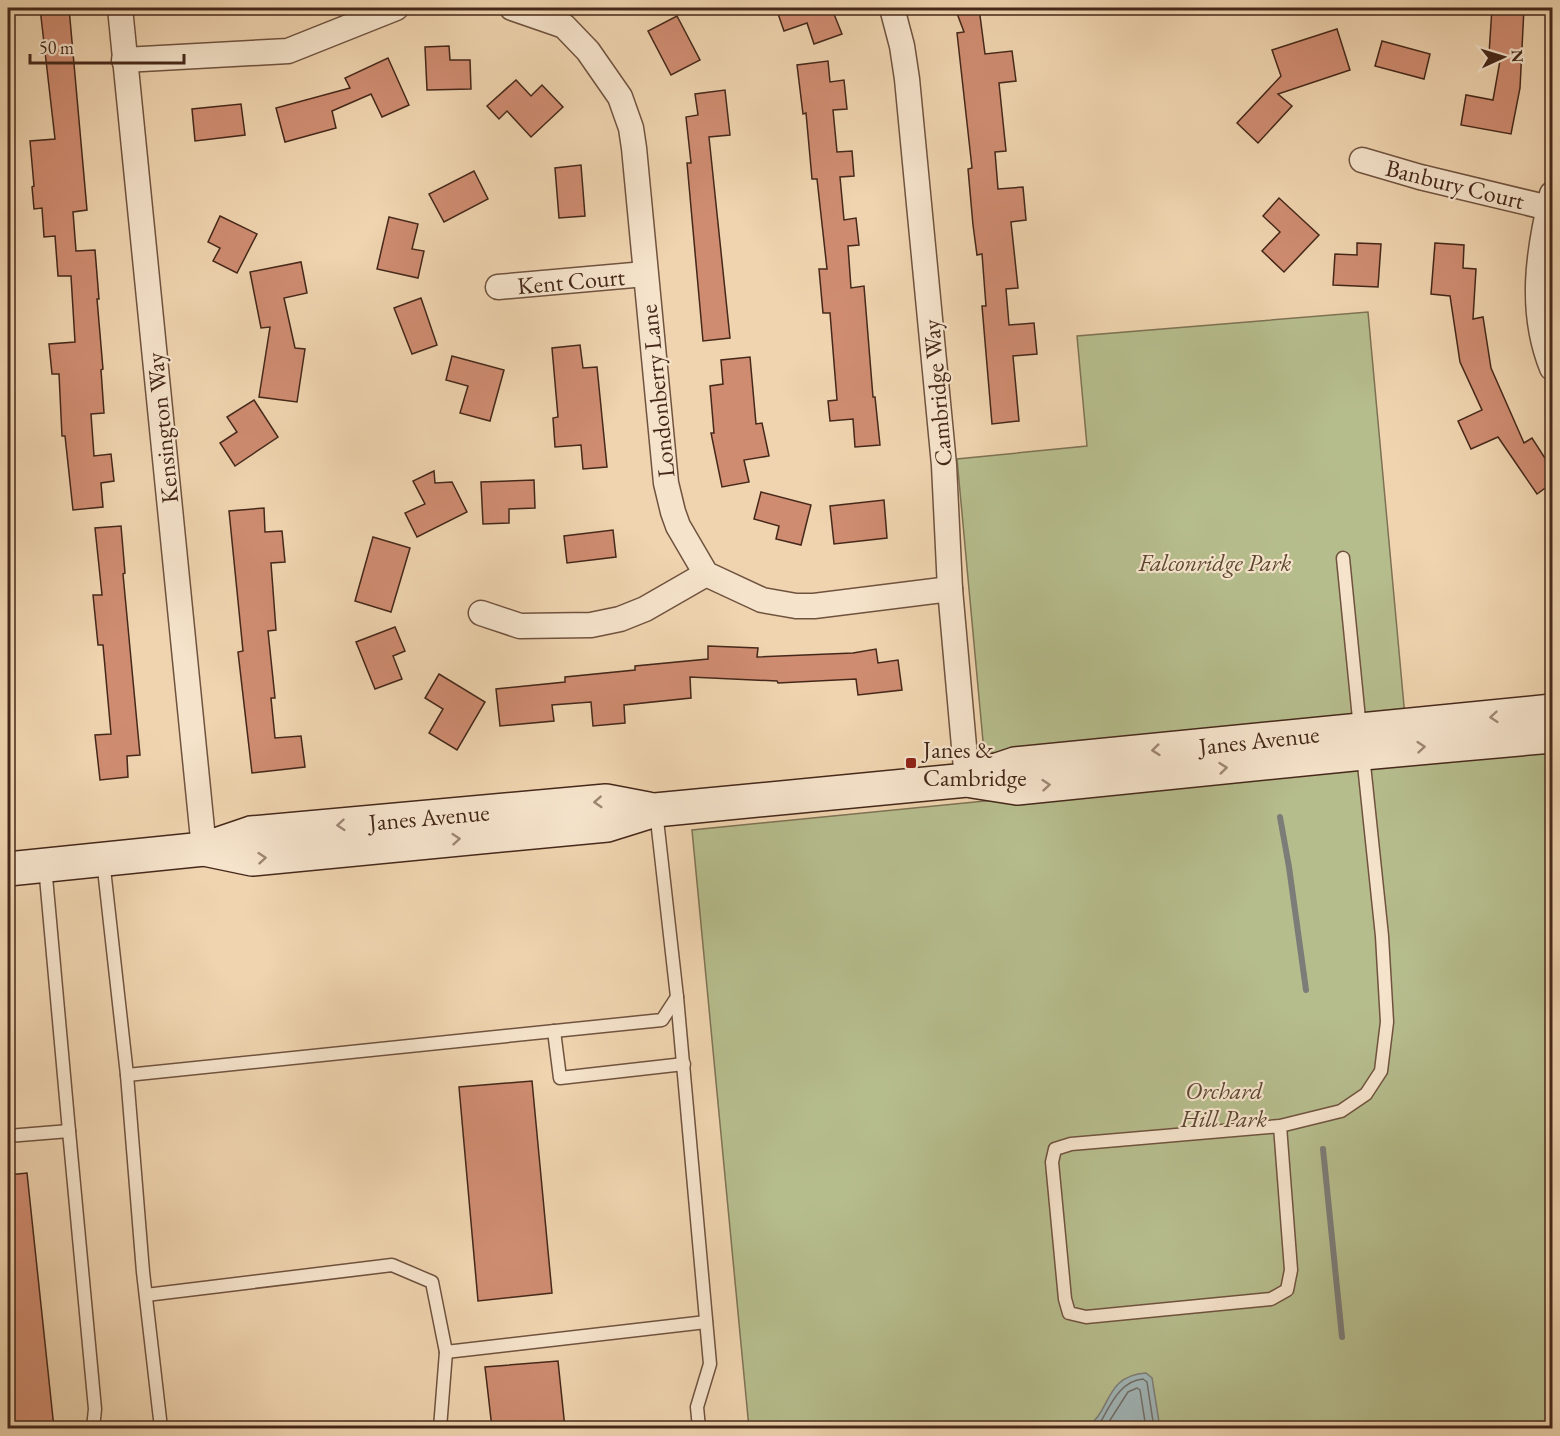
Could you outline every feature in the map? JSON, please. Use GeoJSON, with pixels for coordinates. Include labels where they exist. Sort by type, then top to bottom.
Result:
{"type":"FeatureCollection","features":[{"type":"Feature","properties":{"kind":"street","name":"Kensington Way"},"geometry":{"type":"LineString","coordinates":[[120,8],[204,849]]}},
{"type":"Feature","properties":{"kind":"street"},"geometry":{"type":"LineString","coordinates":[[124,60],[288,51],[396,8]]}},
{"type":"Feature","properties":{"kind":"street","name":"Londonberry Lane"},"geometry":{"type":"LineString","coordinates":[[512,8],[564,26],[588,51],[620,97],[631,128],[666,483],[672,512],[678,526],[706,574]]}},
{"type":"Feature","properties":{"kind":"street","name":"Cambridge Way"},"geometry":{"type":"LineString","coordinates":[[892,8],[902,46],[908,91],[944,465],[950,589],[968,780]]}},
{"type":"Feature","properties":{"kind":"street","name":"Banbury Court"},"geometry":{"type":"LineString","coordinates":[[1362,160],[1420,177],[1551,201]]}},
{"type":"Feature","properties":{"kind":"street"},"geometry":{"type":"LineString","coordinates":[[1551,201],[1539,258],[1537,284],[1542,337],[1552,368]]}},
{"type":"Feature","properties":{"kind":"street","name":"Kent Court"},"geometry":{"type":"LineString","coordinates":[[498,288],[645,274]]}},
{"type":"Feature","properties":{"kind":"street"},"geometry":{"type":"LineString","coordinates":[[481,613],[520,626],[591,625],[620,619],[645,609],[706,574],[762,600],[796,606],[814,606],[950,589]]}},
{"type":"Feature","properties":{"kind":"street","name":"Janes Avenue"},"geometry":{"type":"LineString","coordinates":[[1362,741],[1552,711]]}},
{"type":"Feature","properties":{"kind":"street","name":"Janes Avenue"},"geometry":{"type":"LineString","coordinates":[[8,869],[204,849],[250,833],[606,801],[656,810],[968,780],[1015,764],[1362,741],[1552,736]]}},
{"type":"Feature","properties":{"kind":"lane"},"geometry":{"type":"LineString","coordinates":[[1280,1126],[1291,1270],[1287,1290],[1270,1299],[1086,1317],[1069,1313],[1065,1299],[1052,1162],[1055,1149],[1071,1144],[1280,1126],[1341,1111],[1366,1094],[1381,1071],[1387,1022],[1384,957],[1342,558]]}},
{"type":"Feature","properties":{"kind":"lane"},"geometry":{"type":"LineString","coordinates":[[656,810],[684,1064],[710,1364],[697,1407],[699,1428]]}},
{"type":"Feature","properties":{"kind":"lane"},"geometry":{"type":"LineString","coordinates":[[103,860],[127,1075],[146,1295],[161,1428]]}},
{"type":"Feature","properties":{"kind":"lane"},"geometry":{"type":"LineString","coordinates":[[45,866],[95,1409],[93,1428]]}},
{"type":"Feature","properties":{"kind":"lane"},"geometry":{"type":"LineString","coordinates":[[127,1075],[662,1020],[677,997]]}},
{"type":"Feature","properties":{"kind":"lane"},"geometry":{"type":"LineString","coordinates":[[554,1031],[560,1078],[684,1064]]}},
{"type":"Feature","properties":{"kind":"lane"},"geometry":{"type":"LineString","coordinates":[[8,1136],[69,1131]]}},
{"type":"Feature","properties":{"kind":"lane"},"geometry":{"type":"LineString","coordinates":[[146,1295],[392,1265],[432,1282],[446,1352],[440,1428]]}},
{"type":"Feature","properties":{"kind":"lane"},"geometry":{"type":"LineString","coordinates":[[446,1352],[706,1322]]}},
{"type":"Feature","properties":{"kind":"green space","name":"Falconridge Park"},"geometry":{"type":"Polygon","coordinates":[[[1368,312],[1405,717],[997,755],[989,751],[983,741],[957,459],[1087,446],[1077,336],[1368,312]]]}},
{"type":"Feature","properties":{"kind":"green space","name":"Orchard Hill Park"},"geometry":{"type":"Polygon","coordinates":[[[1552,747],[1552,1428],[749,1428],[692,830],[1397,760],[1552,747]]]}},
{"type":"Feature","properties":{"kind":"water"},"geometry":{"type":"Polygon","coordinates":[[[1146,1373],[1152,1378],[1160,1428],[1081,1428],[1098,1416],[1114,1389],[1121,1382],[1131,1376],[1146,1373]]]}},
{"type":"Feature","properties":{"kind":"building"},"geometry":{"type":"Polygon","coordinates":[[[40,8],[69,8],[87,210],[73,212],[76,251],[95,250],[103,369],[101,370],[104,413],[91,414],[94,456],[111,454],[114,481],[101,483],[103,507],[73,510],[65,436],[62,436],[59,374],[52,374],[49,344],[75,342],[71,276],[58,276],[55,236],[44,237],[42,208],[34,209],[32,187],[34,186],[30,141],[55,139],[40,8]]]}},
{"type":"Feature","properties":{"kind":"building"},"geometry":{"type":"Polygon","coordinates":[[[776,8],[845,8],[834,14],[842,34],[814,44],[807,23],[784,31],[776,8]]]}},
{"type":"Feature","properties":{"kind":"building"},"geometry":{"type":"Polygon","coordinates":[[[955,8],[979,8],[985,54],[1012,51],[1016,81],[999,83],[1006,151],[995,152],[998,189],[1023,187],[1026,220],[1011,222],[1018,288],[1006,289],[1009,325],[1034,323],[1037,354],[1013,356],[1019,421],[992,424],[982,306],[986,306],[982,254],[977,255],[973,225],[968,169],[972,168],[957,33],[964,32],[955,8]]]}},
{"type":"Feature","properties":{"kind":"building"},"geometry":{"type":"Polygon","coordinates":[[[1492,8],[1524,8],[1520,88],[1511,134],[1461,125],[1466,95],[1493,100],[1501,55],[1489,54],[1492,8]]]}},
{"type":"Feature","properties":{"kind":"building"},"geometry":{"type":"Polygon","coordinates":[[[677,16],[700,60],[671,75],[648,31],[677,16]]]}},
{"type":"Feature","properties":{"kind":"building"},"geometry":{"type":"Polygon","coordinates":[[[1337,29],[1350,70],[1278,94],[1292,106],[1258,143],[1237,123],[1281,76],[1272,50],[1337,29]]]}},
{"type":"Feature","properties":{"kind":"building"},"geometry":{"type":"Polygon","coordinates":[[[1382,41],[1430,54],[1424,79],[1375,66],[1382,41]]]}},
{"type":"Feature","properties":{"kind":"building"},"geometry":{"type":"Polygon","coordinates":[[[449,46],[450,60],[470,60],[471,89],[427,90],[425,47],[449,46]]]}},
{"type":"Feature","properties":{"kind":"building"},"geometry":{"type":"Polygon","coordinates":[[[388,58],[409,105],[382,117],[371,94],[332,111],[336,128],[285,142],[276,108],[350,88],[345,78],[388,58]]]}},
{"type":"Feature","properties":{"kind":"building"},"geometry":{"type":"Polygon","coordinates":[[[828,61],[830,82],[844,80],[847,109],[833,110],[837,152],[852,151],[854,176],[840,177],[844,220],[856,218],[859,245],[848,246],[851,288],[864,286],[873,397],[875,397],[880,445],[855,447],[853,419],[830,421],[828,401],[837,400],[830,313],[823,313],[819,269],[827,269],[817,179],[812,179],[806,113],[803,114],[797,65],[828,61]]]}},
{"type":"Feature","properties":{"kind":"building"},"geometry":{"type":"Polygon","coordinates":[[[516,80],[531,96],[542,85],[563,107],[531,137],[507,111],[499,119],[487,106],[516,80]]]}},
{"type":"Feature","properties":{"kind":"building"},"geometry":{"type":"Polygon","coordinates":[[[725,90],[730,135],[709,137],[730,338],[703,341],[687,163],[691,163],[686,117],[698,115],[695,94],[725,90]]]}},
{"type":"Feature","properties":{"kind":"building"},"geometry":{"type":"Polygon","coordinates":[[[241,104],[245,135],[195,141],[192,109],[241,104]]]}},
{"type":"Feature","properties":{"kind":"building"},"geometry":{"type":"Polygon","coordinates":[[[581,165],[585,216],[559,218],[555,168],[581,165]]]}},
{"type":"Feature","properties":{"kind":"building"},"geometry":{"type":"Polygon","coordinates":[[[474,171],[488,199],[444,222],[429,194],[474,171]]]}},
{"type":"Feature","properties":{"kind":"building"},"geometry":{"type":"Polygon","coordinates":[[[1279,198],[1319,235],[1284,272],[1262,251],[1280,232],[1263,216],[1279,198]]]}},
{"type":"Feature","properties":{"kind":"building"},"geometry":{"type":"Polygon","coordinates":[[[220,216],[257,234],[237,273],[213,261],[220,248],[208,242],[220,216]]]}},
{"type":"Feature","properties":{"kind":"building"},"geometry":{"type":"Polygon","coordinates":[[[389,217],[418,224],[412,249],[424,251],[418,278],[377,269],[389,217]]]}},
{"type":"Feature","properties":{"kind":"building"},"geometry":{"type":"Polygon","coordinates":[[[1357,243],[1381,244],[1378,287],[1333,285],[1335,254],[1357,255],[1357,243]]]}},
{"type":"Feature","properties":{"kind":"building"},"geometry":{"type":"Polygon","coordinates":[[[1435,243],[1464,245],[1463,268],[1476,269],[1473,319],[1483,317],[1491,368],[1524,443],[1532,438],[1552,469],[1552,483],[1537,494],[1498,437],[1471,449],[1458,421],[1482,410],[1460,362],[1450,296],[1431,294],[1435,243]]]}},
{"type":"Feature","properties":{"kind":"building"},"geometry":{"type":"Polygon","coordinates":[[[301,262],[307,293],[284,298],[295,348],[305,349],[297,402],[259,397],[270,327],[261,328],[250,272],[301,262]]]}},
{"type":"Feature","properties":{"kind":"building"},"geometry":{"type":"Polygon","coordinates":[[[421,298],[437,345],[412,354],[394,308],[421,298]]]}},
{"type":"Feature","properties":{"kind":"building"},"geometry":{"type":"Polygon","coordinates":[[[580,345],[583,368],[597,367],[607,467],[583,469],[581,445],[555,447],[553,418],[558,417],[552,348],[580,345]]]}},
{"type":"Feature","properties":{"kind":"building"},"geometry":{"type":"Polygon","coordinates":[[[452,356],[504,370],[490,421],[460,413],[468,386],[446,380],[452,356]]]}},
{"type":"Feature","properties":{"kind":"building"},"geometry":{"type":"Polygon","coordinates":[[[750,357],[756,424],[762,423],[769,456],[744,460],[749,482],[722,487],[711,433],[714,433],[710,386],[723,384],[721,360],[750,357]]]}},
{"type":"Feature","properties":{"kind":"building"},"geometry":{"type":"Polygon","coordinates":[[[254,400],[278,437],[235,466],[220,443],[237,432],[227,417],[254,400]]]}},
{"type":"Feature","properties":{"kind":"building"},"geometry":{"type":"Polygon","coordinates":[[[434,471],[435,483],[452,482],[467,512],[417,537],[405,513],[425,504],[413,481],[434,471]]]}},
{"type":"Feature","properties":{"kind":"building"},"geometry":{"type":"Polygon","coordinates":[[[534,480],[535,508],[509,509],[509,523],[483,524],[481,482],[534,480]]]}},
{"type":"Feature","properties":{"kind":"building"},"geometry":{"type":"Polygon","coordinates":[[[761,492],[811,505],[801,545],[776,539],[779,526],[754,519],[761,492]]]}},
{"type":"Feature","properties":{"kind":"building"},"geometry":{"type":"Polygon","coordinates":[[[884,500],[887,538],[834,544],[830,506],[884,500]]]}},
{"type":"Feature","properties":{"kind":"building"},"geometry":{"type":"Polygon","coordinates":[[[264,508],[265,532],[282,531],[285,562],[271,563],[276,630],[268,631],[275,698],[271,698],[275,738],[301,736],[305,767],[252,773],[238,652],[243,651],[229,511],[264,508]]]}},
{"type":"Feature","properties":{"kind":"building"},"geometry":{"type":"Polygon","coordinates":[[[121,526],[125,573],[123,574],[140,755],[127,756],[128,777],[100,780],[95,735],[111,734],[103,645],[98,645],[93,595],[102,595],[95,528],[121,526]]]}},
{"type":"Feature","properties":{"kind":"building"},"geometry":{"type":"Polygon","coordinates":[[[613,530],[616,557],[567,563],[564,536],[613,530]]]}},
{"type":"Feature","properties":{"kind":"building"},"geometry":{"type":"Polygon","coordinates":[[[373,537],[410,548],[391,612],[355,601],[373,537]]]}},
{"type":"Feature","properties":{"kind":"building"},"geometry":{"type":"Polygon","coordinates":[[[395,627],[405,651],[393,656],[402,679],[375,689],[356,642],[395,627]]]}},
{"type":"Feature","properties":{"kind":"building"},"geometry":{"type":"Polygon","coordinates":[[[708,646],[758,648],[757,657],[853,653],[876,649],[878,663],[898,660],[902,690],[858,695],[856,679],[778,683],[777,681],[690,677],[691,698],[624,705],[625,723],[593,726],[591,702],[552,705],[554,721],[500,726],[496,689],[565,682],[565,677],[635,670],[635,666],[708,659],[708,646]]]}},
{"type":"Feature","properties":{"kind":"building"},"geometry":{"type":"Polygon","coordinates":[[[439,674],[485,702],[457,750],[429,733],[443,709],[425,698],[439,674]]]}},
{"type":"Feature","properties":{"kind":"building"},"geometry":{"type":"Polygon","coordinates":[[[532,1081],[552,1293],[478,1301],[459,1087],[532,1081]]]}},
{"type":"Feature","properties":{"kind":"building"},"geometry":{"type":"Polygon","coordinates":[[[27,1173],[54,1428],[8,1428],[8,1175],[27,1173]]]}},
{"type":"Feature","properties":{"kind":"building"},"geometry":{"type":"Polygon","coordinates":[[[558,1361],[565,1428],[492,1428],[485,1367],[558,1361]]]}},
{"type":"Feature","properties":{"kind":"waterway"},"geometry":{"type":"LineString","coordinates":[[1280,817],[1306,990]]}},
{"type":"Feature","properties":{"kind":"waterway"},"geometry":{"type":"LineString","coordinates":[[1323,1149],[1342,1337]]}},
{"type":"Feature","properties":{"kind":"place","name":"Janes & Cambridge"},"geometry":{"type":"Point","coordinates":[911,763]}}]}
